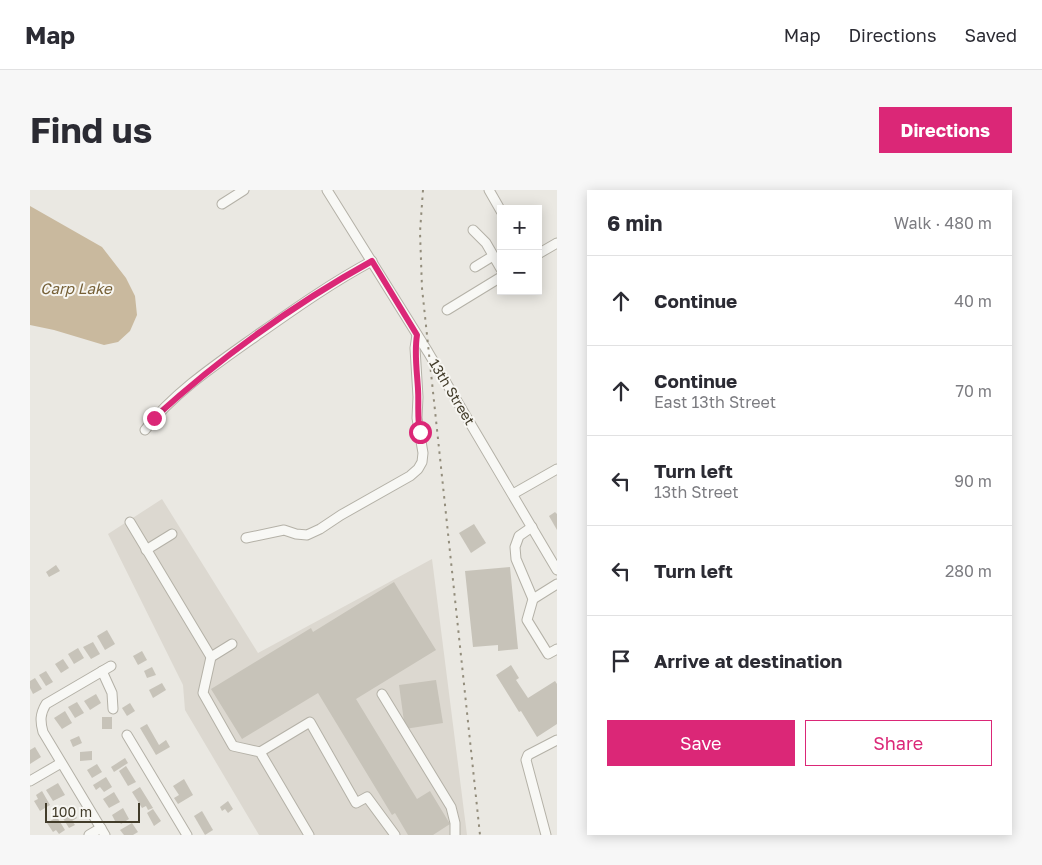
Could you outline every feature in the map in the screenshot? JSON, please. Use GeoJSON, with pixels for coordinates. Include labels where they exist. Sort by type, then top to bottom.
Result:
{"type":"FeatureCollection","features":[{"type":"Feature","properties":{"kind":"street"},"geometry":{"type":"LineString","coordinates":[[222,204],[244,190]]}},
{"type":"Feature","properties":{"kind":"street","name":"13th Street"},"geometry":{"type":"LineString","coordinates":[[327,190],[417,335],[557,570]]}},
{"type":"Feature","properties":{"kind":"street"},"geometry":{"type":"LineString","coordinates":[[489,190],[498,205]]}},
{"type":"Feature","properties":{"kind":"street"},"geometry":{"type":"LineString","coordinates":[[473,230],[480,236],[497,262]]}},
{"type":"Feature","properties":{"kind":"street"},"geometry":{"type":"LineString","coordinates":[[542,252],[557,243]]}},
{"type":"Feature","properties":{"kind":"street"},"geometry":{"type":"LineString","coordinates":[[475,267],[494,256]]}},
{"type":"Feature","properties":{"kind":"street"},"geometry":{"type":"LineString","coordinates":[[145,430],[154,418],[223,359],[291,312],[372,261]]}},
{"type":"Feature","properties":{"kind":"street"},"geometry":{"type":"LineString","coordinates":[[447,310],[497,279]]}},
{"type":"Feature","properties":{"kind":"street"},"geometry":{"type":"LineString","coordinates":[[246,538],[284,530],[296,534],[307,534],[320,530],[341,514],[418,469],[422,462],[423,453],[417,418],[418,398],[415,348],[417,335]]}},
{"type":"Feature","properties":{"kind":"street"},"geometry":{"type":"LineString","coordinates":[[513,494],[557,469]]}},
{"type":"Feature","properties":{"kind":"street"},"geometry":{"type":"LineString","coordinates":[[130,522],[211,657],[204,693],[232,746],[260,752],[310,722],[356,803],[368,796],[392,834]]}},
{"type":"Feature","properties":{"kind":"street"},"geometry":{"type":"LineString","coordinates":[[532,528],[519,536],[515,547],[516,559],[533,599],[528,620],[548,654],[557,648]]}},
{"type":"Feature","properties":{"kind":"street"},"geometry":{"type":"LineString","coordinates":[[146,550],[172,534]]}},
{"type":"Feature","properties":{"kind":"street"},"geometry":{"type":"LineString","coordinates":[[533,599],[557,584]]}},
{"type":"Feature","properties":{"kind":"street"},"geometry":{"type":"LineString","coordinates":[[211,657],[232,644]]}},
{"type":"Feature","properties":{"kind":"street"},"geometry":{"type":"LineString","coordinates":[[89,835],[103,832],[43,732],[40,722],[41,712],[46,704],[53,699],[106,668],[112,693],[113,709]]}},
{"type":"Feature","properties":{"kind":"street"},"geometry":{"type":"LineString","coordinates":[[382,694],[451,807],[455,823],[455,835]]}},
{"type":"Feature","properties":{"kind":"street"},"geometry":{"type":"LineString","coordinates":[[127,735],[187,835]]}},
{"type":"Feature","properties":{"kind":"street"},"geometry":{"type":"LineString","coordinates":[[546,835],[526,760],[528,755],[557,740]]}},
{"type":"Feature","properties":{"kind":"street"},"geometry":{"type":"LineString","coordinates":[[260,752],[308,835]]}},
{"type":"Feature","properties":{"kind":"street"},"geometry":{"type":"LineString","coordinates":[[30,781],[62,763]]}},
{"type":"Feature","properties":{"kind":"shaded area"},"geometry":{"type":"Polygon","coordinates":[[[162,499],[258,653],[432,559],[467,835],[259,835],[185,710],[183,685],[108,534],[162,499]]]}},
{"type":"Feature","properties":{"kind":"water","name":"Carp Lake"},"geometry":{"type":"Polygon","coordinates":[[[30,206],[102,247],[126,278],[135,296],[137,315],[130,331],[118,342],[104,345],[30,325],[30,206]]]}},
{"type":"Feature","properties":{"kind":"building"},"geometry":{"type":"Polygon","coordinates":[[[555,512],[557,514],[557,530],[549,516],[555,512]]]}},
{"type":"Feature","properties":{"kind":"building"},"geometry":{"type":"Polygon","coordinates":[[[474,524],[486,543],[471,553],[459,533],[474,524]]]}},
{"type":"Feature","properties":{"kind":"building"},"geometry":{"type":"Polygon","coordinates":[[[56,565],[60,571],[49,577],[46,572],[56,565]]]}},
{"type":"Feature","properties":{"kind":"building"},"geometry":{"type":"Polygon","coordinates":[[[510,567],[518,649],[498,651],[498,645],[473,647],[465,571],[510,567]]]}},
{"type":"Feature","properties":{"kind":"building"},"geometry":{"type":"Polygon","coordinates":[[[394,582],[436,650],[356,699],[417,799],[430,791],[450,824],[433,835],[408,835],[395,813],[392,815],[318,693],[242,739],[211,689],[311,628],[313,632],[394,582]]]}},
{"type":"Feature","properties":{"kind":"building"},"geometry":{"type":"Polygon","coordinates":[[[107,630],[115,644],[105,650],[97,636],[107,630]]]}},
{"type":"Feature","properties":{"kind":"building"},"geometry":{"type":"Polygon","coordinates":[[[93,642],[100,654],[91,659],[83,647],[93,642]]]}},
{"type":"Feature","properties":{"kind":"building"},"geometry":{"type":"Polygon","coordinates":[[[78,648],[84,658],[74,664],[68,654],[78,648]]]}},
{"type":"Feature","properties":{"kind":"building"},"geometry":{"type":"Polygon","coordinates":[[[142,651],[147,660],[138,665],[133,656],[142,651]]]}},
{"type":"Feature","properties":{"kind":"building"},"geometry":{"type":"Polygon","coordinates":[[[63,659],[69,668],[61,673],[55,664],[63,659]]]}},
{"type":"Feature","properties":{"kind":"building"},"geometry":{"type":"Polygon","coordinates":[[[511,665],[519,678],[516,680],[528,698],[555,681],[557,684],[557,724],[537,737],[496,675],[511,665]]]}},
{"type":"Feature","properties":{"kind":"building"},"geometry":{"type":"Polygon","coordinates":[[[152,667],[156,675],[147,678],[144,671],[152,667]]]}},
{"type":"Feature","properties":{"kind":"building"},"geometry":{"type":"Polygon","coordinates":[[[46,671],[53,682],[46,686],[39,675],[46,671]]]}},
{"type":"Feature","properties":{"kind":"building"},"geometry":{"type":"Polygon","coordinates":[[[35,678],[42,689],[33,694],[30,688],[30,681],[35,678]]]}},
{"type":"Feature","properties":{"kind":"building"},"geometry":{"type":"Polygon","coordinates":[[[436,680],[443,723],[405,729],[399,685],[436,680]]]}},
{"type":"Feature","properties":{"kind":"building"},"geometry":{"type":"Polygon","coordinates":[[[162,683],[166,690],[153,698],[149,690],[162,683]]]}},
{"type":"Feature","properties":{"kind":"building"},"geometry":{"type":"Polygon","coordinates":[[[96,694],[101,703],[90,710],[84,701],[96,694]]]}},
{"type":"Feature","properties":{"kind":"building"},"geometry":{"type":"Polygon","coordinates":[[[77,702],[84,713],[75,718],[68,707],[77,702]]]}},
{"type":"Feature","properties":{"kind":"building"},"geometry":{"type":"Polygon","coordinates":[[[130,703],[135,711],[127,716],[122,708],[130,703]]]}},
{"type":"Feature","properties":{"kind":"building"},"geometry":{"type":"Polygon","coordinates":[[[65,711],[72,723],[62,729],[54,718],[65,711]]]}},
{"type":"Feature","properties":{"kind":"building"},"geometry":{"type":"Polygon","coordinates":[[[102,717],[112,717],[112,729],[102,729],[102,717]]]}},
{"type":"Feature","properties":{"kind":"building"},"geometry":{"type":"Polygon","coordinates":[[[147,724],[159,745],[166,740],[170,747],[156,755],[140,728],[147,724]]]}},
{"type":"Feature","properties":{"kind":"building"},"geometry":{"type":"Polygon","coordinates":[[[79,736],[82,743],[73,747],[70,740],[79,736]]]}},
{"type":"Feature","properties":{"kind":"building"},"geometry":{"type":"Polygon","coordinates":[[[35,747],[41,757],[30,764],[30,750],[35,747]]]}},
{"type":"Feature","properties":{"kind":"building"},"geometry":{"type":"Polygon","coordinates":[[[92,751],[92,760],[80,761],[80,752],[92,751]]]}},
{"type":"Feature","properties":{"kind":"building"},"geometry":{"type":"Polygon","coordinates":[[[125,758],[128,763],[114,772],[111,767],[125,758]]]}},
{"type":"Feature","properties":{"kind":"building"},"geometry":{"type":"Polygon","coordinates":[[[97,764],[102,772],[92,778],[87,770],[97,764]]]}},
{"type":"Feature","properties":{"kind":"building"},"geometry":{"type":"Polygon","coordinates":[[[126,766],[136,782],[128,786],[119,771],[126,766]]]}},
{"type":"Feature","properties":{"kind":"building"},"geometry":{"type":"Polygon","coordinates":[[[106,777],[112,787],[104,792],[100,787],[96,790],[93,785],[106,777]]]}},
{"type":"Feature","properties":{"kind":"building"},"geometry":{"type":"Polygon","coordinates":[[[184,779],[193,795],[178,804],[174,798],[179,795],[173,786],[184,779]]]}},
{"type":"Feature","properties":{"kind":"building"},"geometry":{"type":"Polygon","coordinates":[[[58,783],[65,795],[53,801],[46,790],[58,783]]]}},
{"type":"Feature","properties":{"kind":"building"},"geometry":{"type":"Polygon","coordinates":[[[140,787],[153,808],[148,810],[146,806],[142,808],[132,792],[140,787]]]}},
{"type":"Feature","properties":{"kind":"building"},"geometry":{"type":"Polygon","coordinates":[[[42,791],[50,805],[40,811],[34,801],[38,799],[36,795],[42,791]]]}},
{"type":"Feature","properties":{"kind":"building"},"geometry":{"type":"Polygon","coordinates":[[[114,792],[120,802],[109,808],[103,799],[114,792]]]}},
{"type":"Feature","properties":{"kind":"building"},"geometry":{"type":"Polygon","coordinates":[[[228,801],[233,809],[228,813],[225,809],[222,811],[220,807],[228,801]]]}},
{"type":"Feature","properties":{"kind":"building"},"geometry":{"type":"Polygon","coordinates":[[[67,807],[69,810],[71,809],[77,818],[72,821],[75,825],[69,828],[59,812],[67,807]]]}},
{"type":"Feature","properties":{"kind":"building"},"geometry":{"type":"Polygon","coordinates":[[[123,808],[129,819],[121,824],[119,821],[116,823],[112,815],[123,808]]]}},
{"type":"Feature","properties":{"kind":"building"},"geometry":{"type":"Polygon","coordinates":[[[153,809],[161,821],[154,826],[147,813],[153,809]]]}},
{"type":"Feature","properties":{"kind":"building"},"geometry":{"type":"Polygon","coordinates":[[[202,811],[213,830],[205,835],[194,816],[202,811]]]}},
{"type":"Feature","properties":{"kind":"building"},"geometry":{"type":"Polygon","coordinates":[[[57,817],[65,830],[59,834],[56,830],[53,832],[47,823],[57,817]]]}},
{"type":"Feature","properties":{"kind":"building"},"geometry":{"type":"Polygon","coordinates":[[[132,823],[138,832],[133,835],[124,835],[120,830],[132,823]]]}},
{"type":"Feature","properties":{"kind":"railway"},"geometry":{"type":"LineString","coordinates":[[423,190],[420,232],[422,288],[480,835]]}},
{"type":"Feature","properties":{"kind":"route"},"geometry":{"type":"LineString","coordinates":[[154,418],[223,359],[337,281],[372,261],[417,335],[415,348],[418,398],[417,418],[420,432]]}}]}
